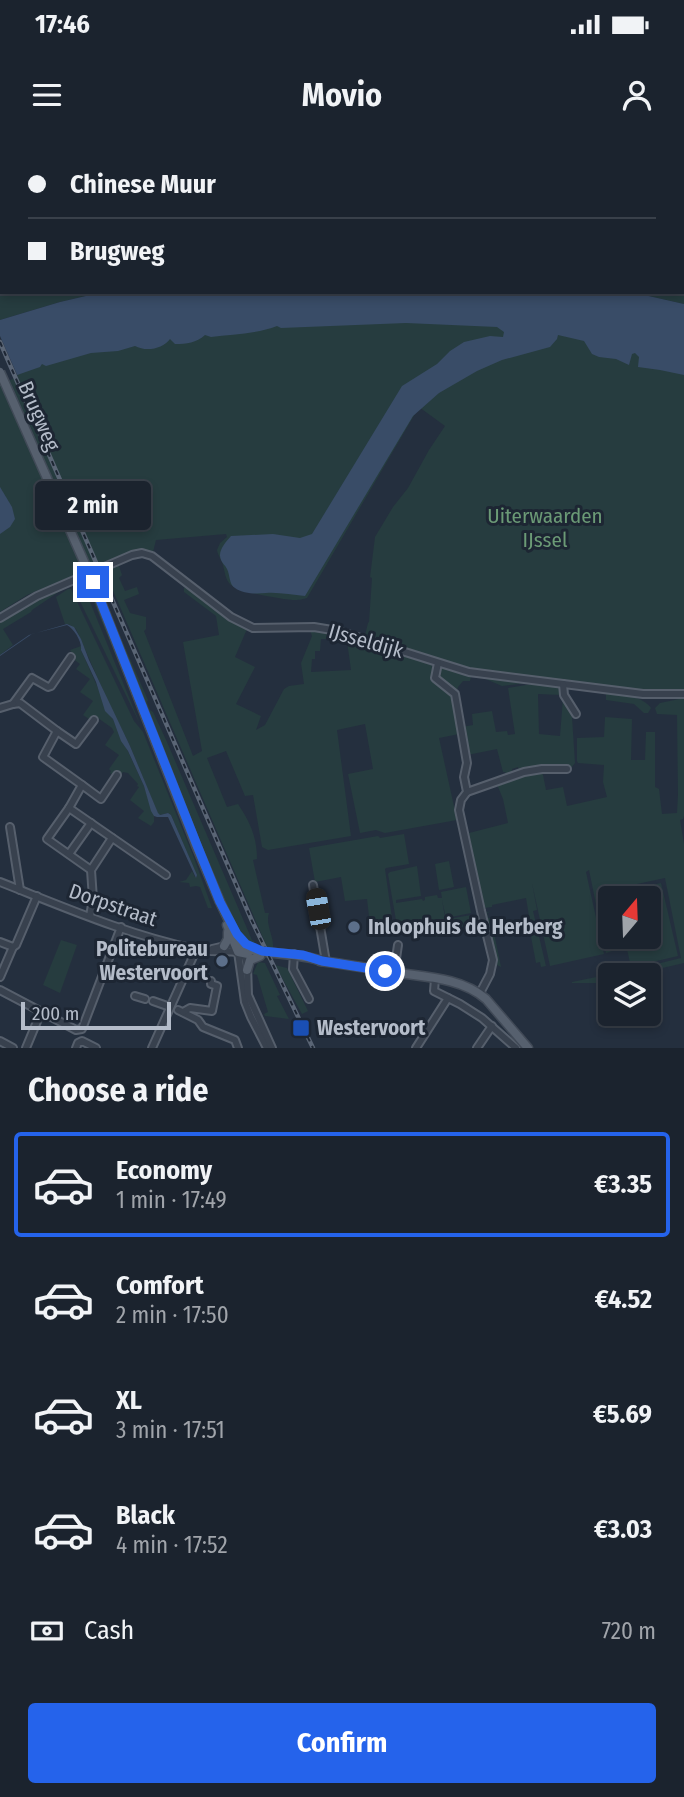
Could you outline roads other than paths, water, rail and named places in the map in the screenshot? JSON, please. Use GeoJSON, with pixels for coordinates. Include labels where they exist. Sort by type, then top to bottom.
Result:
{"type":"FeatureCollection","features":[{"type":"Feature","properties":{"kind":"main road","name":"Brugweg"},"geometry":{"type":"LineString","coordinates":[[0,372],[93,582],[220,902],[228,929],[240,950]]}},
{"type":"Feature","properties":{"kind":"main road","name":"Brugweg"},"geometry":{"type":"LineString","coordinates":[[220,902],[237,934],[240,950]]}},
{"type":"Feature","properties":{"kind":"main road"},"geometry":{"type":"LineString","coordinates":[[224,946],[228,939],[228,929]]}},
{"type":"Feature","properties":{"kind":"main road"},"geometry":{"type":"LineString","coordinates":[[237,934],[261,954],[250,960],[247,970]]}},
{"type":"Feature","properties":{"kind":"main road","name":"Dorpstraat"},"geometry":{"type":"LineString","coordinates":[[240,950],[435,979],[480,993]]}},
{"type":"Feature","properties":{"kind":"main road"},"geometry":{"type":"LineString","coordinates":[[480,993],[528,1048]]}},
{"type":"Feature","properties":{"kind":"street","name":"IJsseldijk"},"geometry":{"type":"LineString","coordinates":[[0,618],[37,596],[68,582],[132,555],[146,553],[242,624],[262,629],[314,627],[338,631],[469,672],[643,694],[684,694]]}},
{"type":"Feature","properties":{"kind":"street"},"geometry":{"type":"LineString","coordinates":[[13,704],[32,678],[48,687],[51,685],[71,657]]}},
{"type":"Feature","properties":{"kind":"street"},"geometry":{"type":"LineString","coordinates":[[438,663],[435,678],[455,694],[467,763],[464,777],[467,792]]}},
{"type":"Feature","properties":{"kind":"street"},"geometry":{"type":"LineString","coordinates":[[563,684],[564,695],[576,714]]}},
{"type":"Feature","properties":{"kind":"street"},"geometry":{"type":"LineString","coordinates":[[0,708],[20,703],[76,744],[94,720]]}},
{"type":"Feature","properties":{"kind":"street"},"geometry":{"type":"LineString","coordinates":[[57,731],[41,760],[101,799],[117,775]]}},
{"type":"Feature","properties":{"kind":"street"},"geometry":{"type":"LineString","coordinates":[[480,993],[491,974],[493,963],[459,810],[461,800],[467,792],[524,772],[567,769]]}},
{"type":"Feature","properties":{"kind":"street"},"geometry":{"type":"LineString","coordinates":[[82,785],[47,839],[91,870]]}},
{"type":"Feature","properties":{"kind":"street"},"geometry":{"type":"LineString","coordinates":[[69,808],[166,875]]}},
{"type":"Feature","properties":{"kind":"street"},"geometry":{"type":"LineString","coordinates":[[69,855],[91,823]]}},
{"type":"Feature","properties":{"kind":"street"},"geometry":{"type":"LineString","coordinates":[[10,827],[20,890]]}},
{"type":"Feature","properties":{"kind":"street"},"geometry":{"type":"LineString","coordinates":[[90,916],[93,899],[91,870],[112,838]]}},
{"type":"Feature","properties":{"kind":"street","name":"Dorpstraat"},"geometry":{"type":"LineString","coordinates":[[0,882],[121,927],[196,950],[240,950]]}},
{"type":"Feature","properties":{"kind":"street"},"geometry":{"type":"LineString","coordinates":[[313,885],[324,961]]}},
{"type":"Feature","properties":{"kind":"street"},"geometry":{"type":"LineString","coordinates":[[0,977],[37,897]]}},
{"type":"Feature","properties":{"kind":"street"},"geometry":{"type":"LineString","coordinates":[[0,990],[80,1030],[121,927]]}},
{"type":"Feature","properties":{"kind":"street"},"geometry":{"type":"LineString","coordinates":[[0,942],[13,947]]}},
{"type":"Feature","properties":{"kind":"street"},"geometry":{"type":"LineString","coordinates":[[394,972],[398,945]]}},
{"type":"Feature","properties":{"kind":"street","name":"Dorpstraat"},"geometry":{"type":"LineString","coordinates":[[196,950],[224,946],[240,950]]}},
{"type":"Feature","properties":{"kind":"street"},"geometry":{"type":"LineString","coordinates":[[152,1048],[196,950]]}},
{"type":"Feature","properties":{"kind":"street"},"geometry":{"type":"LineString","coordinates":[[240,950],[247,970],[248,995],[270,1048]]}},
{"type":"Feature","properties":{"kind":"street"},"geometry":{"type":"LineString","coordinates":[[240,950],[245,1002],[270,1048]]}},
{"type":"Feature","properties":{"kind":"street"},"geometry":{"type":"LineString","coordinates":[[293,956],[294,971],[309,999]]}},
{"type":"Feature","properties":{"kind":"street"},"geometry":{"type":"LineString","coordinates":[[435,979],[434,991],[470,1010],[516,1048]]}},
{"type":"Feature","properties":{"kind":"street"},"geometry":{"type":"LineString","coordinates":[[211,981],[211,984],[217,986],[212,1011],[190,1008],[180,1011],[203,1027],[235,1041],[238,1048]]}},
{"type":"Feature","properties":{"kind":"street"},"geometry":{"type":"LineString","coordinates":[[135,996],[145,999]]}},
{"type":"Feature","properties":{"kind":"street"},"geometry":{"type":"LineString","coordinates":[[416,1048],[448,998]]}},
{"type":"Feature","properties":{"kind":"street"},"geometry":{"type":"LineString","coordinates":[[153,1001],[170,1007]]}},
{"type":"Feature","properties":{"kind":"street"},"geometry":{"type":"LineString","coordinates":[[26,1048],[41,1012]]}},
{"type":"Feature","properties":{"kind":"street"},"geometry":{"type":"LineString","coordinates":[[477,1048],[492,1026]]}},
{"type":"Feature","properties":{"kind":"street"},"geometry":{"type":"LineString","coordinates":[[0,1041],[13,1048]]}},
{"type":"Feature","properties":{"kind":"street"},"geometry":{"type":"LineString","coordinates":[[78,1045],[96,1048]]}},
{"type":"Feature","properties":{"kind":"water"},"geometry":{"type":"Polygon","coordinates":[[[94,294],[640,294],[684,304],[684,375],[638,367],[639,357],[635,353],[632,354],[629,365],[616,359],[599,357],[592,354],[584,341],[558,335],[550,347],[502,360],[477,371],[439,393],[413,416],[305,596],[250,593],[233,587],[220,557],[221,550],[231,536],[273,534],[300,538],[312,534],[402,386],[437,364],[464,342],[490,336],[503,337],[504,332],[497,327],[406,323],[277,326],[261,331],[211,337],[205,335],[187,343],[175,344],[170,339],[154,348],[135,346],[118,351],[91,353],[46,366],[42,364],[0,381],[0,320],[94,294]]]}},
{"type":"Feature","properties":{"kind":"water"},"geometry":{"type":"Polygon","coordinates":[[[0,487],[12,507],[15,519],[10,527],[0,534],[0,487]]]}},
{"type":"Feature","properties":{"kind":"water"},"geometry":{"type":"Polygon","coordinates":[[[67,624],[74,627],[158,813],[171,815],[196,878],[168,817],[154,816],[151,811],[144,786],[128,751],[113,719],[105,711],[77,636],[67,625],[36,633],[67,624]]]}},
{"type":"Feature","properties":{"kind":"water"},"geometry":{"type":"Polygon","coordinates":[[[32,634],[0,656],[29,635],[32,634]]]}},
{"type":"Feature","properties":{"kind":"railway"},"geometry":{"type":"LineString","coordinates":[[0,342],[252,921],[313,1048]]}},
{"type":"Feature","properties":{"kind":"place","name":"Inloophuis de Herberg"},"geometry":{"type":"Point","coordinates":[354,927]}},
{"type":"Feature","properties":{"kind":"place","name":"Politebureau Westervoort"},"geometry":{"type":"Point","coordinates":[222,961]}},
{"type":"Feature","properties":{"kind":"place","name":"Westervoort"},"geometry":{"type":"Point","coordinates":[301,1028]}},
{"type":"Feature","properties":{"kind":"park label","name":"Uiterwaarden IJssel"},"geometry":{"type":"Point","coordinates":[545,528]}}]}
